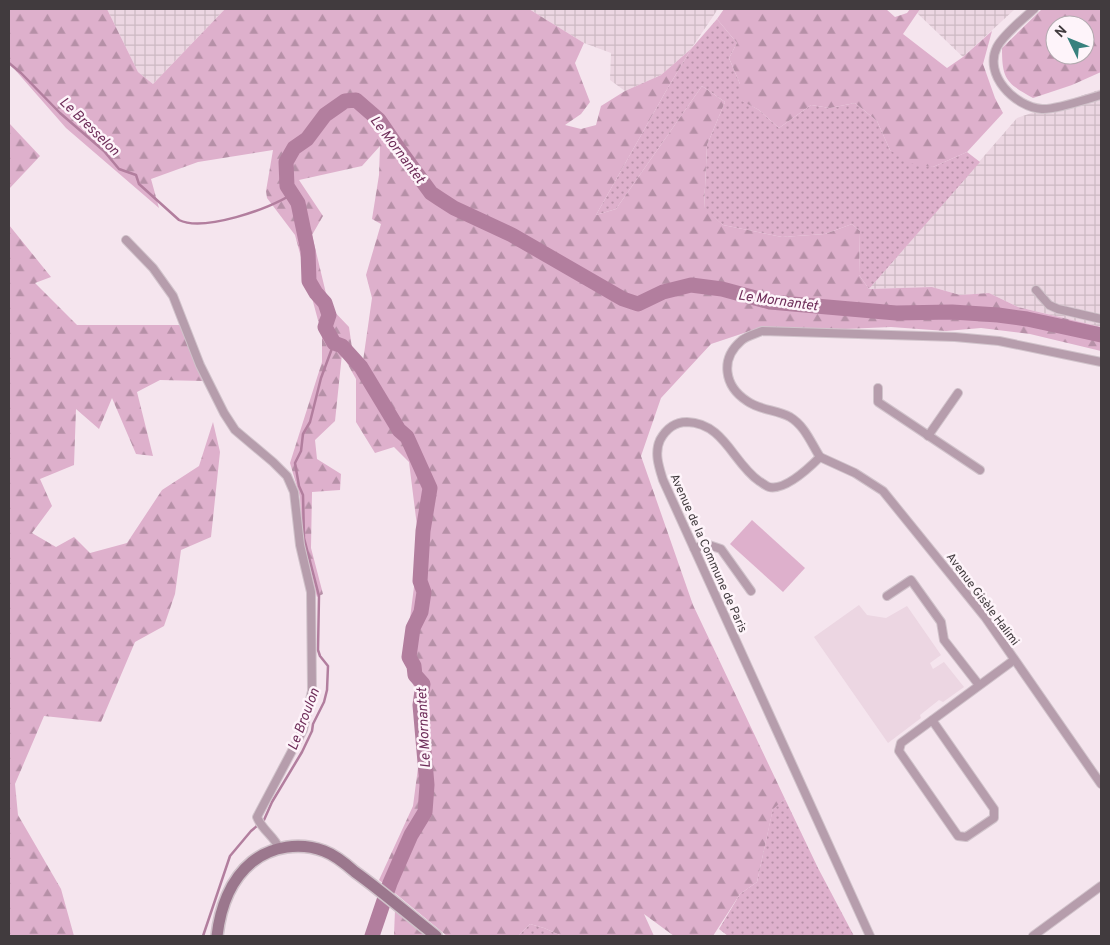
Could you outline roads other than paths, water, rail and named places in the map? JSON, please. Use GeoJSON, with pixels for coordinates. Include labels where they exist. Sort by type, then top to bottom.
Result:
{"type":"FeatureCollection","features":[{"type":"Feature","properties":{"kind":"street"},"geometry":{"type":"LineString","coordinates":[[1034,9],[997,47],[994,58],[996,77],[1003,88],[1026,105],[1043,109],[1101,96]]}},
{"type":"Feature","properties":{"kind":"street"},"geometry":{"type":"LineString","coordinates":[[126,240],[154,268],[173,296],[200,365],[224,413],[236,430],[273,462],[286,476],[294,492],[300,545],[311,592],[312,691],[303,730],[258,817],[261,824],[276,840],[279,848]]}},
{"type":"Feature","properties":{"kind":"street"},"geometry":{"type":"LineString","coordinates":[[1036,290],[1049,305],[1058,309],[1101,319]]}},
{"type":"Feature","properties":{"kind":"street"},"geometry":{"type":"LineString","coordinates":[[820,457],[805,429],[790,417],[748,402],[735,390],[727,374],[728,356],[742,340],[762,331],[955,337],[999,341],[1101,362]]}},
{"type":"Feature","properties":{"kind":"street"},"geometry":{"type":"LineString","coordinates":[[878,388],[878,402],[980,470]]}},
{"type":"Feature","properties":{"kind":"street"},"geometry":{"type":"LineString","coordinates":[[928,436],[958,393]]}},
{"type":"Feature","properties":{"kind":"street","name":"Avenue de la Commune de Paris"},"geometry":{"type":"LineString","coordinates":[[820,457],[784,485],[768,487],[755,478],[718,434],[697,422],[679,422],[664,432],[657,446],[657,461],[663,480],[870,936]]}},
{"type":"Feature","properties":{"kind":"street","name":"Avenue Gisèle Halimi"},"geometry":{"type":"LineString","coordinates":[[820,457],[855,473],[883,491],[985,617],[1101,784]]}},
{"type":"Feature","properties":{"kind":"street"},"geometry":{"type":"LineString","coordinates":[[694,548],[709,545],[721,549],[752,591]]}},
{"type":"Feature","properties":{"kind":"street"},"geometry":{"type":"LineString","coordinates":[[887,596],[911,580],[941,622],[944,640],[980,685]]}},
{"type":"Feature","properties":{"kind":"street"},"geometry":{"type":"LineString","coordinates":[[932,720],[994,808],[994,818],[966,837],[958,836],[899,751],[901,743],[932,720],[1014,660]]}},
{"type":"Feature","properties":{"kind":"street"},"geometry":{"type":"LineString","coordinates":[[217,936],[221,912],[237,876],[255,859],[279,848],[302,846],[325,852],[340,860],[436,936]]}},
{"type":"Feature","properties":{"kind":"street"},"geometry":{"type":"LineString","coordinates":[[1033,936],[1101,886]]}},
{"type":"Feature","properties":{"kind":"waterway","name":"Le Bresselon"},"geometry":{"type":"LineString","coordinates":[[9,63],[60,113],[104,151],[119,169],[136,175],[139,184],[179,220],[190,223],[220,221],[253,212],[292,194]]}},
{"type":"Feature","properties":{"kind":"waterway","name":"Le Mornantet"},"geometry":{"type":"LineString","coordinates":[[372,936],[390,883],[411,835],[425,812],[427,785],[420,705],[423,684],[415,675],[414,666],[409,657],[413,628],[421,612],[424,592],[420,581],[423,531],[430,488],[407,437],[399,430],[361,367],[342,346],[334,343],[325,327],[329,315],[325,303],[309,281],[308,251],[298,203],[287,186],[286,162],[294,148],[307,139],[325,115],[345,101],[356,100],[379,120],[431,193],[454,208],[512,235],[623,299],[638,304],[663,292],[691,285],[722,289],[770,302],[896,313],[952,312],[998,315],[1027,319],[1101,335]]}},
{"type":"Feature","properties":{"kind":"waterway","name":"Le Broulon"},"geometry":{"type":"LineString","coordinates":[[203,936],[230,856],[251,831],[264,820],[272,802],[302,752],[324,702],[327,690],[328,666],[318,650],[319,596],[304,538],[303,495],[299,486],[295,463],[301,451],[303,434],[310,422],[321,378],[334,343]]}}]}
